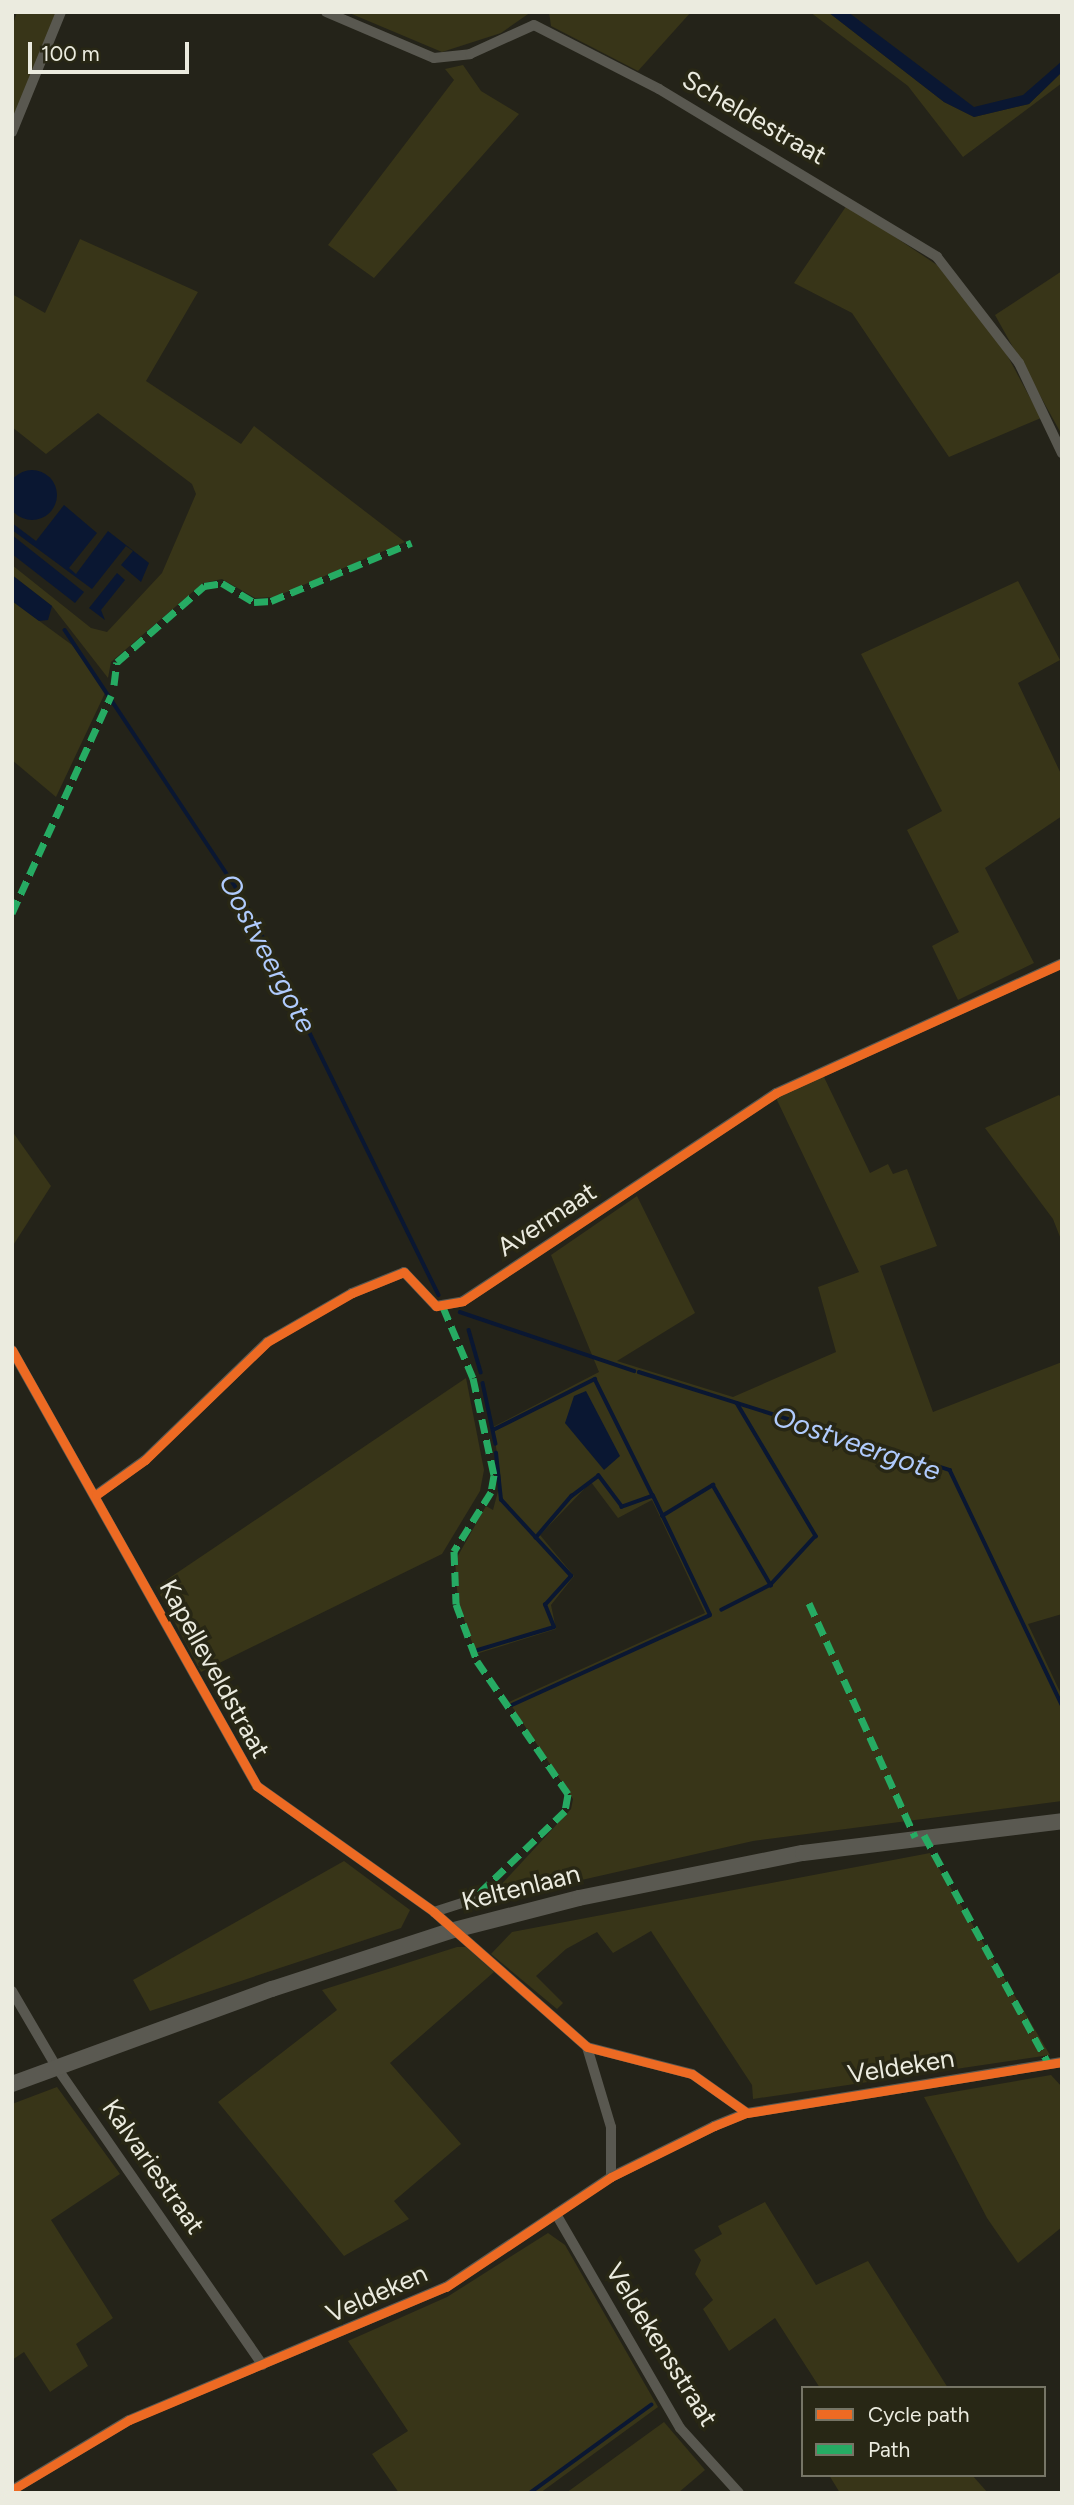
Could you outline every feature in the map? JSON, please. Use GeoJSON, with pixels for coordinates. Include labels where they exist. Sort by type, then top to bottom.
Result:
{"type":"FeatureCollection","features":[{"type":"Feature","properties":{"kind":"main road","name":"Keltenlaan"},"geometry":{"type":"LineString","coordinates":[[12,2084],[454,1930],[722,1867],[1062,1821]]}},
{"type":"Feature","properties":{"kind":"street"},"geometry":{"type":"LineString","coordinates":[[12,132],[61,12]]}},
{"type":"Feature","properties":{"kind":"street"},"geometry":{"type":"LineString","coordinates":[[326,12],[434,58],[470,54],[534,25],[539,12]]}},
{"type":"Feature","properties":{"kind":"street","name":"Scheldestraat"},"geometry":{"type":"LineString","coordinates":[[534,25],[659,89],[937,257],[1019,363],[1062,453]]}},
{"type":"Feature","properties":{"kind":"street","name":"Avermaat"},"geometry":{"type":"LineString","coordinates":[[96,1495],[134,1469],[267,1342],[352,1293],[404,1272],[436,1306],[463,1301],[776,1093],[1062,963]]}},
{"type":"Feature","properties":{"kind":"street","name":"Kapelleveldstraat"},"geometry":{"type":"LineString","coordinates":[[12,1350],[96,1495],[241,1766],[273,1798],[434,1912],[587,2047]]}},
{"type":"Feature","properties":{"kind":"street"},"geometry":{"type":"LineString","coordinates":[[434,1912],[472,1900]]}},
{"type":"Feature","properties":{"kind":"street","name":"Kalvariestraat"},"geometry":{"type":"LineString","coordinates":[[12,1991],[57,2068],[263,2365]]}},
{"type":"Feature","properties":{"kind":"street"},"geometry":{"type":"LineString","coordinates":[[587,2047],[692,2074],[747,2113]]}},
{"type":"Feature","properties":{"kind":"street"},"geometry":{"type":"LineString","coordinates":[[587,2047],[611,2127],[611,2177]]}},
{"type":"Feature","properties":{"kind":"street","name":"Veldeken"},"geometry":{"type":"LineString","coordinates":[[12,2490],[129,2420],[446,2287],[611,2177],[747,2113],[1062,2062]]}},
{"type":"Feature","properties":{"kind":"street","name":"Veldekensstraat"},"geometry":{"type":"LineString","coordinates":[[556,2214],[680,2428],[738,2493]]}},
{"type":"Feature","properties":{"kind":"shaded area"},"geometry":{"type":"Polygon","coordinates":[[[17,12],[61,12],[12,132],[12,27],[17,12]]]}},
{"type":"Feature","properties":{"kind":"shaded area"},"geometry":{"type":"Polygon","coordinates":[[[347,12],[531,12],[501,33],[442,52],[347,12]]]}},
{"type":"Feature","properties":{"kind":"shaded area"},"geometry":{"type":"Polygon","coordinates":[[[549,12],[691,12],[638,71],[551,26],[549,12]]]}},
{"type":"Feature","properties":{"kind":"shaded area"},"geometry":{"type":"Polygon","coordinates":[[[810,12],[828,12],[944,102],[974,117],[1029,104],[1062,72],[1062,83],[963,157],[908,86],[810,12]]]}},
{"type":"Feature","properties":{"kind":"shaded area"},"geometry":{"type":"Polygon","coordinates":[[[463,65],[481,91],[519,114],[374,278],[328,245],[454,80],[445,69],[463,65]]]}},
{"type":"Feature","properties":{"kind":"shaded area"},"geometry":{"type":"Polygon","coordinates":[[[847,205],[937,265],[1000,342],[1041,418],[949,457],[852,313],[794,283],[847,205]]]}},
{"type":"Feature","properties":{"kind":"shaded area"},"geometry":{"type":"Polygon","coordinates":[[[80,239],[198,292],[146,381],[241,444],[254,426],[405,542],[275,597],[255,598],[222,579],[203,583],[111,662],[108,678],[52,606],[12,575],[12,565],[91,628],[107,632],[162,573],[196,494],[192,484],[98,413],[46,454],[12,427],[12,294],[45,313],[80,239]]]}},
{"type":"Feature","properties":{"kind":"shaded area"},"geometry":{"type":"Polygon","coordinates":[[[1062,271],[1062,435],[995,315],[1062,271]]]}},
{"type":"Feature","properties":{"kind":"shaded area"},"geometry":{"type":"Polygon","coordinates":[[[1018,581],[1060,660],[1018,683],[1062,776],[1062,816],[985,868],[1034,963],[958,1000],[932,946],[959,932],[907,830],[942,811],[861,654],[1018,581]]]}},
{"type":"Feature","properties":{"kind":"shaded area"},"geometry":{"type":"Polygon","coordinates":[[[12,601],[72,645],[106,691],[56,797],[12,760],[12,601]]]}},
{"type":"Feature","properties":{"kind":"shaded area"},"geometry":{"type":"Polygon","coordinates":[[[823,1075],[870,1173],[888,1164],[893,1174],[907,1169],[937,1246],[880,1266],[933,1412],[1062,1362],[1062,1614],[1028,1624],[1062,1696],[1062,1801],[753,1841],[485,1902],[571,1809],[573,1799],[509,1702],[705,1613],[652,1500],[618,1518],[591,1482],[540,1535],[574,1576],[551,1605],[556,1629],[476,1654],[458,1602],[455,1561],[486,1506],[493,1510],[501,1480],[493,1427],[599,1372],[551,1255],[637,1196],[695,1313],[617,1361],[733,1397],[836,1352],[818,1287],[859,1272],[776,1098],[823,1075]]]}},
{"type":"Feature","properties":{"kind":"shaded area"},"geometry":{"type":"Polygon","coordinates":[[[1059,1095],[1062,1099],[1062,1242],[1053,1219],[985,1128],[1059,1095]]]}},
{"type":"Feature","properties":{"kind":"shaded area"},"geometry":{"type":"Polygon","coordinates":[[[12,1131],[51,1186],[12,1247],[12,1131]]]}},
{"type":"Feature","properties":{"kind":"shaded area"},"geometry":{"type":"Polygon","coordinates":[[[466,1378],[484,1470],[480,1491],[442,1554],[201,1672],[156,1587],[466,1378]]]}},
{"type":"Feature","properties":{"kind":"shaded area"},"geometry":{"type":"Polygon","coordinates":[[[930,1853],[1050,2055],[753,2099],[752,2085],[651,1931],[613,1953],[597,1932],[566,1949],[536,1976],[563,2003],[557,2009],[491,1954],[512,1932],[930,1853]]]}},
{"type":"Feature","properties":{"kind":"shaded area"},"geometry":{"type":"Polygon","coordinates":[[[344,1861],[410,1910],[401,1928],[150,2011],[133,1980],[344,1861]]]}},
{"type":"Feature","properties":{"kind":"shaded area"},"geometry":{"type":"Polygon","coordinates":[[[457,1947],[466,1947],[494,1972],[390,2063],[461,2144],[394,2201],[409,2219],[344,2256],[218,2102],[337,2010],[322,1990],[457,1947]]]}},
{"type":"Feature","properties":{"kind":"shaded area"},"geometry":{"type":"Polygon","coordinates":[[[1051,2075],[1062,2087],[1062,2227],[1018,2263],[987,2218],[924,2097],[1051,2075]]]}},
{"type":"Feature","properties":{"kind":"shaded area"},"geometry":{"type":"Polygon","coordinates":[[[57,2087],[120,2174],[51,2220],[113,2318],[76,2344],[88,2366],[50,2392],[24,2352],[12,2360],[12,2104],[57,2087]]]}},
{"type":"Feature","properties":{"kind":"shaded area"},"geometry":{"type":"Polygon","coordinates":[[[765,2202],[816,2285],[868,2261],[947,2386],[819,2386],[775,2318],[729,2351],[703,2309],[713,2300],[695,2274],[701,2260],[694,2250],[722,2234],[718,2226],[765,2202]]]}},
{"type":"Feature","properties":{"kind":"shaded area"},"geometry":{"type":"Polygon","coordinates":[[[548,2233],[565,2245],[658,2407],[540,2493],[399,2493],[372,2454],[408,2431],[348,2341],[447,2297],[548,2233]]]}},
{"type":"Feature","properties":{"kind":"shaded area"},"geometry":{"type":"Polygon","coordinates":[[[664,2422],[705,2470],[678,2493],[566,2493],[664,2422]]]}},
{"type":"Feature","properties":{"kind":"shaded area"},"geometry":{"type":"Polygon","coordinates":[[[830,2477],[974,2477],[988,2493],[840,2493],[830,2477]]]}},
{"type":"Feature","properties":{"kind":"water"},"geometry":{"type":"Polygon","coordinates":[[[828,12],[848,12],[974,107],[1023,95],[1062,61],[1062,72],[1029,104],[974,117],[944,102],[828,12]]]}},
{"type":"Feature","properties":{"kind":"water"},"geometry":{"type":"Polygon","coordinates":[[[32,470],[50,477],[57,495],[50,513],[32,520],[14,513],[7,495],[14,477],[32,470]]]}},
{"type":"Feature","properties":{"kind":"water"},"geometry":{"type":"Polygon","coordinates":[[[64,505],[97,533],[69,568],[76,574],[108,531],[149,563],[141,582],[121,565],[133,551],[126,546],[92,589],[12,530],[12,523],[36,541],[64,505]]]}},
{"type":"Feature","properties":{"kind":"water"},"geometry":{"type":"Polygon","coordinates":[[[12,535],[84,592],[75,603],[12,554],[12,535]]]}},
{"type":"Feature","properties":{"kind":"water"},"geometry":{"type":"Polygon","coordinates":[[[117,573],[125,580],[101,610],[105,620],[89,608],[117,573]]]}},
{"type":"Feature","properties":{"kind":"water"},"geometry":{"type":"Polygon","coordinates":[[[12,575],[52,606],[48,620],[39,621],[12,601],[12,575]]]}},
{"type":"Feature","properties":{"kind":"water"},"geometry":{"type":"Polygon","coordinates":[[[586,1391],[620,1456],[604,1470],[565,1423],[574,1396],[586,1391]]]}},
{"type":"Feature","properties":{"kind":"waterway","name":"Oostveergote"},"geometry":{"type":"LineString","coordinates":[[65,630],[245,901],[439,1295]]}},
{"type":"Feature","properties":{"kind":"waterway","name":"Oostveergote"},"geometry":{"type":"LineString","coordinates":[[460,1312],[634,1371]]}},
{"type":"Feature","properties":{"kind":"waterway"},"geometry":{"type":"LineString","coordinates":[[469,1330],[481,1372]]}},
{"type":"Feature","properties":{"kind":"waterway","name":"Oostveergote"},"geometry":{"type":"LineString","coordinates":[[639,1372],[950,1470],[1062,1705]]}},
{"type":"Feature","properties":{"kind":"waterway"},"geometry":{"type":"LineString","coordinates":[[493,1430],[595,1379],[653,1496],[622,1507],[599,1476],[572,1496],[536,1538]]}},
{"type":"Feature","properties":{"kind":"waterway"},"geometry":{"type":"LineString","coordinates":[[483,1383],[496,1444]]}},
{"type":"Feature","properties":{"kind":"waterway"},"geometry":{"type":"LineString","coordinates":[[737,1403],[816,1536],[771,1585]]}},
{"type":"Feature","properties":{"kind":"waterway"},"geometry":{"type":"LineString","coordinates":[[478,1650],[554,1627],[545,1605],[571,1576],[501,1500],[496,1453]]}},
{"type":"Feature","properties":{"kind":"waterway"},"geometry":{"type":"LineString","coordinates":[[662,1516],[713,1485],[771,1585],[722,1610]]}},
{"type":"Feature","properties":{"kind":"waterway"},"geometry":{"type":"LineString","coordinates":[[512,1705],[710,1615],[653,1496]]}},
{"type":"Feature","properties":{"kind":"waterway"},"geometry":{"type":"LineString","coordinates":[[530,2493],[651,2405]]}},
{"type":"Feature","properties":{"kind":"marked path"},"geometry":{"type":"LineString","coordinates":[[114,685],[117,662],[204,586],[222,583],[254,602],[271,601],[411,543]]}},
{"type":"Feature","properties":{"kind":"marked path"},"geometry":{"type":"LineString","coordinates":[[12,913],[111,696]]}},
{"type":"Feature","properties":{"kind":"marked path"},"geometry":{"type":"LineString","coordinates":[[443,1307],[473,1378],[494,1475],[491,1492],[454,1551],[456,1604],[477,1661],[568,1794],[565,1811],[472,1900]]}},
{"type":"Feature","properties":{"kind":"marked path"},"geometry":{"type":"LineString","coordinates":[[809,1603],[915,1837]]}},
{"type":"Feature","properties":{"kind":"marked path"},"geometry":{"type":"LineString","coordinates":[[924,1835],[1049,2064]]}},
{"type":"Feature","properties":{"kind":"cycle path"},"geometry":{"type":"LineString","coordinates":[[96,1495],[145,1460],[267,1342],[352,1293],[404,1272],[436,1306],[463,1301],[776,1093],[1062,963]]}},
{"type":"Feature","properties":{"kind":"cycle path"},"geometry":{"type":"LineString","coordinates":[[12,1350],[257,1786],[434,1912],[587,2047],[692,2074],[747,2113]]}},
{"type":"Feature","properties":{"kind":"cycle path"},"geometry":{"type":"LineString","coordinates":[[12,2490],[129,2420],[446,2287],[611,2177],[714,2126],[747,2113],[1062,2062]]}}]}
